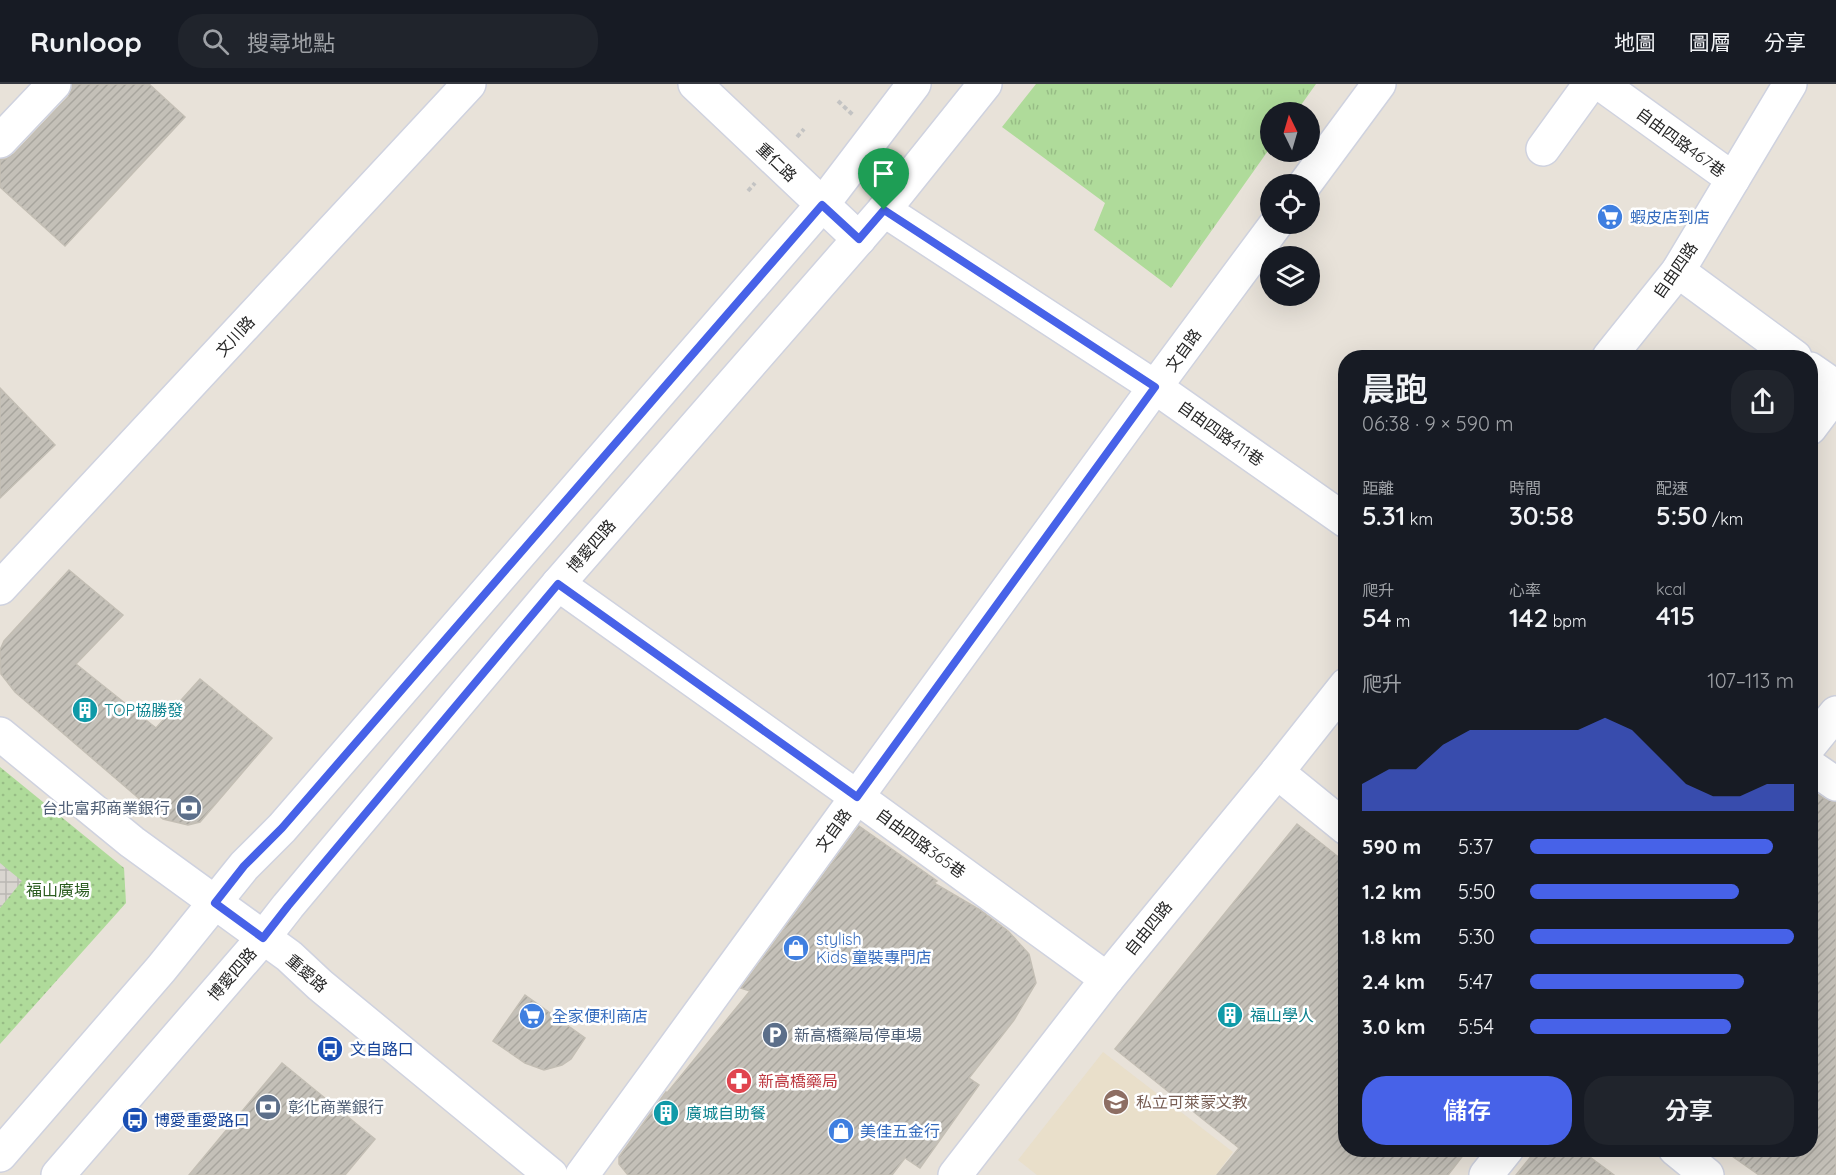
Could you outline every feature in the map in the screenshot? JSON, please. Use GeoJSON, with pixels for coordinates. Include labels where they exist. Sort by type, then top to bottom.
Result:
{"type":"FeatureCollection","features":[{"type":"Feature","properties":{"kind":"street"},"geometry":{"type":"LineString","coordinates":[[0,141],[54,84]]}},
{"type":"Feature","properties":{"kind":"street","name":"文川路"},"geometry":{"type":"LineString","coordinates":[[0,588],[469,84]]}},
{"type":"Feature","properties":{"kind":"street","name":"重仁路"},"geometry":{"type":"LineString","coordinates":[[695,84],[859,239]]}},
{"type":"Feature","properties":{"kind":"street"},"geometry":{"type":"LineString","coordinates":[[0,1155],[161,969],[244,866],[290,820],[822,205],[914,84]]}},
{"type":"Feature","properties":{"kind":"street","name":"博愛四路"},"geometry":{"type":"LineString","coordinates":[[58,1175],[263,938],[558,584],[884,210],[985,84]]}},
{"type":"Feature","properties":{"kind":"street"},"geometry":{"type":"LineString","coordinates":[[1312,174],[1379,84]]}},
{"type":"Feature","properties":{"kind":"street"},"geometry":{"type":"LineString","coordinates":[[1543,149],[1590,84]]}},
{"type":"Feature","properties":{"kind":"street","name":"自由四路467巷"},"geometry":{"type":"LineString","coordinates":[[1600,84],[1733,179]]}},
{"type":"Feature","properties":{"kind":"street","name":"自由四路"},"geometry":{"type":"LineString","coordinates":[[1615,350],[1678,271],[1790,84]]}},
{"type":"Feature","properties":{"kind":"street","name":"自由四路411巷"},"geometry":{"type":"LineString","coordinates":[[884,210],[1155,387],[1338,515]]}},
{"type":"Feature","properties":{"kind":"street","name":"文自路"},"geometry":{"type":"LineString","coordinates":[[582,1175],[1269,234]]}},
{"type":"Feature","properties":{"kind":"street"},"geometry":{"type":"LineString","coordinates":[[1678,271],[1785,350]]}},
{"type":"Feature","properties":{"kind":"street"},"geometry":{"type":"LineString","coordinates":[[1818,375],[1836,387]]}},
{"type":"Feature","properties":{"kind":"street"},"geometry":{"type":"LineString","coordinates":[[1818,417],[1836,393]]}},
{"type":"Feature","properties":{"kind":"street","name":"自由四路365巷"},"geometry":{"type":"LineString","coordinates":[[558,584],[1107,979]]}},
{"type":"Feature","properties":{"kind":"street","name":"自由四路"},"geometry":{"type":"LineString","coordinates":[[955,1175],[1107,979],[1338,695]]}},
{"type":"Feature","properties":{"kind":"street"},"geometry":{"type":"LineString","coordinates":[[1818,735],[1836,713]]}},
{"type":"Feature","properties":{"kind":"street","name":"重愛路"},"geometry":{"type":"LineString","coordinates":[[0,734],[132,842],[289,956],[320,986],[551,1175]]}},
{"type":"Feature","properties":{"kind":"street"},"geometry":{"type":"LineString","coordinates":[[1277,772],[1338,822]]}},
{"type":"Feature","properties":{"kind":"street"},"geometry":{"type":"LineString","coordinates":[[1818,772],[1836,784]]}},
{"type":"Feature","properties":{"kind":"street"},"geometry":{"type":"LineString","coordinates":[[1486,1175],[1501,1157]]}},
{"type":"Feature","properties":{"kind":"street"},"geometry":{"type":"LineString","coordinates":[[1685,1157],[1707,1175]]}},
{"type":"Feature","properties":{"kind":"shaded area"},"geometry":{"type":"Polygon","coordinates":[[[0,863],[22,881],[0,908],[0,863]]]}},
{"type":"Feature","properties":{"kind":"shaded area","name":"私立可萊蒙文教"},"geometry":{"type":"Polygon","coordinates":[[[1103,1052],[1233,1152],[1216,1175],[1037,1175],[1018,1160],[1103,1052]]]}},
{"type":"Feature","properties":{"kind":"green space"},"geometry":{"type":"Polygon","coordinates":[[[1036,84],[1316,84],[1303,102],[1260,102],[1260,162],[1171,288],[1094,230],[1105,203],[1002,127],[1036,84]]]}},
{"type":"Feature","properties":{"kind":"green space","name":"福山廣場"},"geometry":{"type":"Polygon","coordinates":[[[0,767],[124,868],[126,903],[0,1044],[0,767]]]}},
{"type":"Feature","properties":{"kind":"building"},"geometry":{"type":"Polygon","coordinates":[[[72,84],[149,84],[185,117],[65,246],[0,187],[0,159],[6,159],[14,154],[68,97],[72,84]]]}},
{"type":"Feature","properties":{"kind":"building"},"geometry":{"type":"Polygon","coordinates":[[[0,388],[55,445],[0,498],[0,388]]]}},
{"type":"Feature","properties":{"kind":"building","name":"TOP協勝發"},"geometry":{"type":"Polygon","coordinates":[[[69,570],[123,615],[76,664],[156,728],[200,679],[272,738],[200,822],[188,825],[163,819],[15,692],[1,674],[0,650],[4,641],[69,570]]]}},
{"type":"Feature","properties":{"kind":"building"},"geometry":{"type":"Polygon","coordinates":[[[1818,794],[1836,802],[1836,1175],[1759,1175],[1733,1157],[1818,1157],[1818,794]]]}},
{"type":"Feature","properties":{"kind":"building","name":"福山學人"},"geometry":{"type":"Polygon","coordinates":[[[1297,824],[1338,857],[1338,1157],[1462,1157],[1448,1175],[1217,1175],[1239,1148],[1115,1049],[1297,824]]]}},
{"type":"Feature","properties":{"kind":"building"},"geometry":{"type":"Polygon","coordinates":[[[859,826],[937,881],[934,883],[980,910],[1008,931],[1029,954],[1036,983],[1014,1020],[969,1078],[979,1085],[920,1168],[905,1158],[892,1175],[628,1175],[619,1164],[619,1157],[666,1092],[750,991],[741,988],[859,826]]]}},
{"type":"Feature","properties":{"kind":"building","name":"全家便利商店"},"geometry":{"type":"Polygon","coordinates":[[[525,995],[585,1038],[571,1059],[562,1065],[544,1070],[525,1063],[493,1041],[525,995]]]}},
{"type":"Feature","properties":{"kind":"building"},"geometry":{"type":"Polygon","coordinates":[[[282,1063],[375,1139],[345,1175],[189,1175],[282,1063]]]}},
{"type":"Feature","properties":{"kind":"building"},"geometry":{"type":"Polygon","coordinates":[[[1531,1157],[1590,1157],[1614,1175],[1516,1175],[1531,1157]]]}},
{"type":"Feature","properties":{"kind":"place","name":"蝦皮店到店"},"geometry":{"type":"Point","coordinates":[1610,217]}},
{"type":"Feature","properties":{"kind":"place","name":"TOP協勝發"},"geometry":{"type":"Point","coordinates":[85,710]}},
{"type":"Feature","properties":{"kind":"place","name":"台北富邦商業銀行"},"geometry":{"type":"Point","coordinates":[189,808]}},
{"type":"Feature","properties":{"kind":"place","name":"stylish Kids 童裝專門店"},"geometry":{"type":"Point","coordinates":[796,948]}},
{"type":"Feature","properties":{"kind":"place","name":"福山學人"},"geometry":{"type":"Point","coordinates":[1230,1015]}},
{"type":"Feature","properties":{"kind":"place","name":"全家便利商店"},"geometry":{"type":"Point","coordinates":[532,1016]}},
{"type":"Feature","properties":{"kind":"place","name":"新高橋藥局停車場"},"geometry":{"type":"Point","coordinates":[775,1035]}},
{"type":"Feature","properties":{"kind":"place","name":"文自路口"},"geometry":{"type":"Point","coordinates":[330,1049]}},
{"type":"Feature","properties":{"kind":"place","name":"新高橋藥局"},"geometry":{"type":"Point","coordinates":[739,1081]}},
{"type":"Feature","properties":{"kind":"place","name":"私立可萊蒙文教"},"geometry":{"type":"Point","coordinates":[1116,1102]}},
{"type":"Feature","properties":{"kind":"place","name":"彰化商業銀行"},"geometry":{"type":"Point","coordinates":[268,1107]}},
{"type":"Feature","properties":{"kind":"place","name":"廣城自助餐"},"geometry":{"type":"Point","coordinates":[666,1113]}},
{"type":"Feature","properties":{"kind":"place","name":"博愛重愛路口"},"geometry":{"type":"Point","coordinates":[135,1120]}},
{"type":"Feature","properties":{"kind":"place","name":"美佳五金行"},"geometry":{"type":"Point","coordinates":[841,1131]}},
{"type":"Feature","properties":{"kind":"route"},"geometry":{"type":"LineString","coordinates":[[822,205],[859,239],[884,210],[1155,387],[857,797],[558,584],[263,938],[215,903],[244,866],[282,828],[822,205]]}}]}
